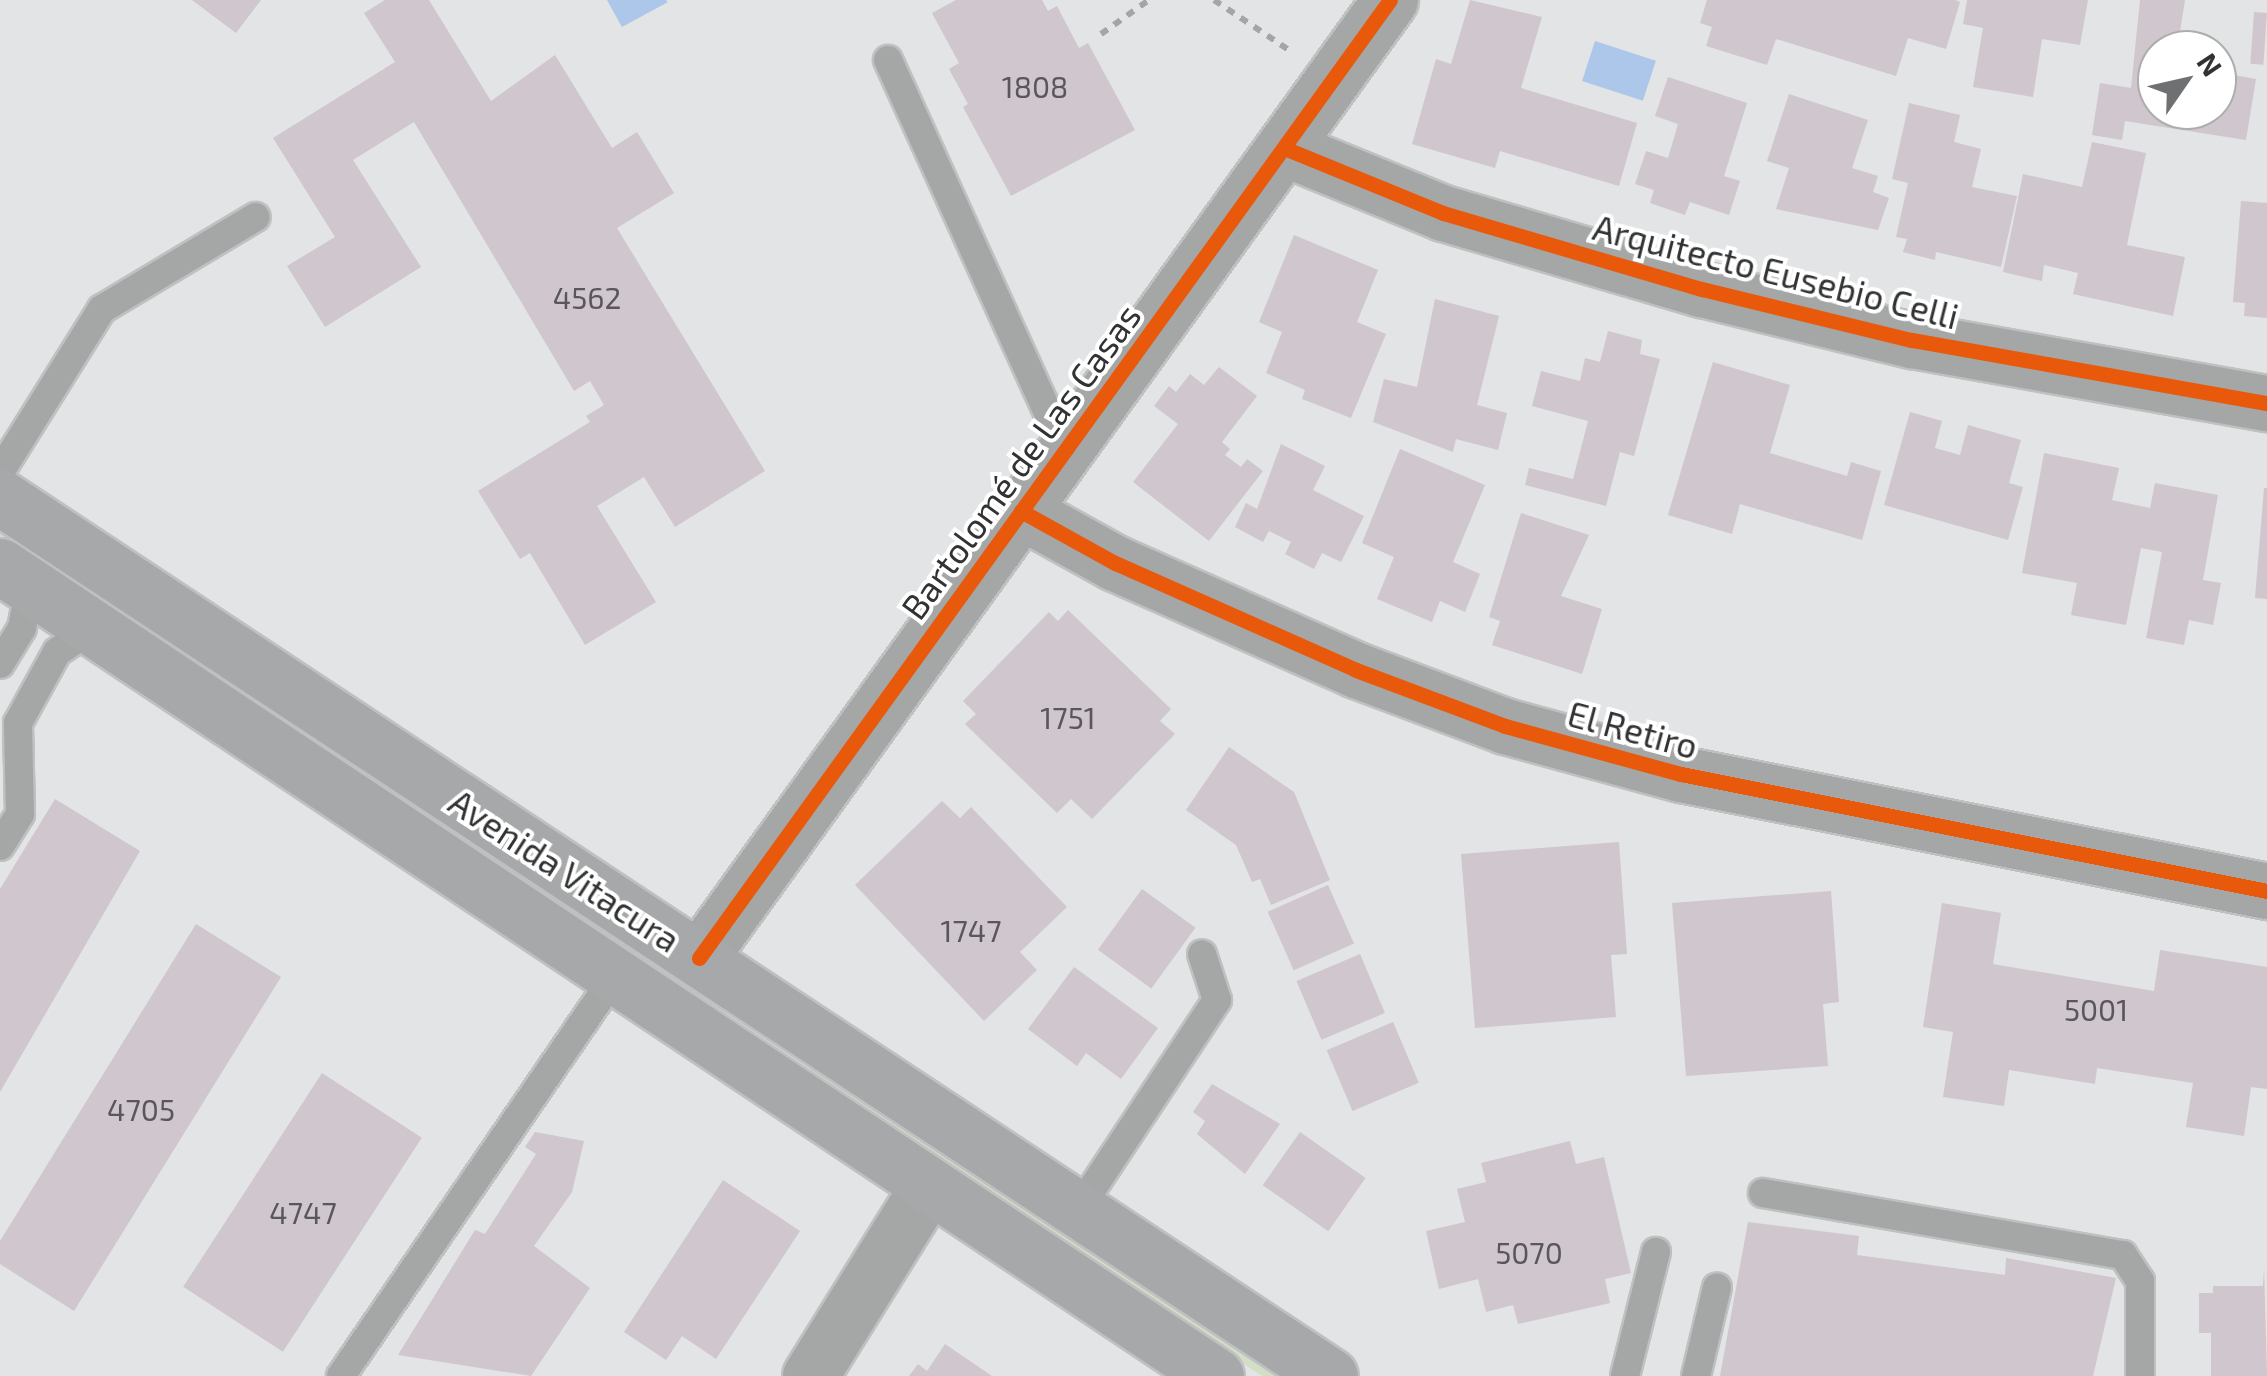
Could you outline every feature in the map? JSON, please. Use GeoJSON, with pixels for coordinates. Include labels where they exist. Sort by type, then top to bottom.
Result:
{"type":"FeatureCollection","features":[{"type":"Feature","properties":{"kind":"main road","name":"Avenida Vitacura"},"geometry":{"type":"LineString","coordinates":[[0,497],[1330,1376]]}},
{"type":"Feature","properties":{"kind":"main road","name":"Avenida Vitacura"},"geometry":{"type":"LineString","coordinates":[[15,576],[1216,1376]]}},
{"type":"Feature","properties":{"kind":"street","name":"Bartolomé de Las Casas"},"geometry":{"type":"LineString","coordinates":[[699,958],[1390,0]]}},
{"type":"Feature","properties":{"kind":"street","name":"Arquitecto Eusebio Celli"},"geometry":{"type":"LineString","coordinates":[[1284,148],[1443,214],[1702,288],[1912,340],[2267,403]]}},
{"type":"Feature","properties":{"kind":"street","name":"El Retiro"},"geometry":{"type":"LineString","coordinates":[[1022,511],[1150,579],[1356,670],[1505,726],[1788,797],[2267,891]]}},
{"type":"Feature","properties":{"kind":"street"},"geometry":{"type":"LineString","coordinates":[[810,1376],[929,1185]]}},
{"type":"Feature","properties":{"kind":"lane"},"geometry":{"type":"LineString","coordinates":[[888,60],[1065,451]]}},
{"type":"Feature","properties":{"kind":"lane"},"geometry":{"type":"LineString","coordinates":[[0,472],[102,309],[256,217]]}},
{"type":"Feature","properties":{"kind":"lane"},"geometry":{"type":"LineString","coordinates":[[0,664],[22,628],[15,576]]}},
{"type":"Feature","properties":{"kind":"lane"},"geometry":{"type":"LineString","coordinates":[[0,846],[20,814],[9,717],[57,652],[94,628]]}},
{"type":"Feature","properties":{"kind":"lane"},"geometry":{"type":"LineString","coordinates":[[1078,1210],[1218,1000],[1202,954]]}},
{"type":"Feature","properties":{"kind":"lane"},"geometry":{"type":"LineString","coordinates":[[341,1376],[615,976]]}},
{"type":"Feature","properties":{"kind":"lane"},"geometry":{"type":"LineString","coordinates":[[1763,1193],[2123,1255],[2140,1281],[2140,1376]]}},
{"type":"Feature","properties":{"kind":"lane"},"geometry":{"type":"LineString","coordinates":[[1625,1376],[1656,1252]]}},
{"type":"Feature","properties":{"kind":"lane"},"geometry":{"type":"LineString","coordinates":[[1696,1376],[1716,1288]]}},
{"type":"Feature","properties":{"kind":"path"},"geometry":{"type":"LineString","coordinates":[[1101,34],[1150,0]]}},
{"type":"Feature","properties":{"kind":"path"},"geometry":{"type":"LineString","coordinates":[[1214,0],[1335,76]]}},
{"type":"Feature","properties":{"kind":"green space"},"geometry":{"type":"Polygon","coordinates":[[[0,533],[28,542],[716,998],[709,1009],[0,540],[0,533]]]}},
{"type":"Feature","properties":{"kind":"green space"},"geometry":{"type":"Polygon","coordinates":[[[814,1065],[1283,1376],[1262,1376],[806,1077],[814,1065]]]}},
{"type":"Feature","properties":{"kind":"water"},"geometry":{"type":"Polygon","coordinates":[[[607,0],[666,0],[668,2],[622,27],[607,0]]]}},
{"type":"Feature","properties":{"kind":"water"},"geometry":{"type":"Polygon","coordinates":[[[1595,41],[1656,61],[1643,101],[1582,81],[1595,41]]]}},
{"type":"Feature","properties":{"kind":"building"},"geometry":{"type":"Polygon","coordinates":[[[192,0],[261,0],[236,33],[192,0]]]}},
{"type":"Feature","properties":{"kind":"building"},"geometry":{"type":"Polygon","coordinates":[[[385,0],[429,0],[491,101],[555,55],[612,148],[637,132],[674,193],[617,228],[765,471],[675,527],[644,477],[597,506],[656,602],[585,645],[530,553],[520,559],[478,491],[590,422],[586,416],[604,405],[590,381],[574,391],[414,122],[353,160],[421,267],[325,327],[287,266],[335,237],[273,138],[395,62],[364,13],[385,0]]]}},
{"type":"Feature","properties":{"kind":"building"},"geometry":{"type":"Polygon","coordinates":[[[956,0],[1042,0],[1048,11],[1057,6],[1079,48],[1088,43],[1135,130],[1011,196],[963,107],[968,104],[949,69],[959,63],[932,13],[956,0]]]}},
{"type":"Feature","properties":{"kind":"building"},"geometry":{"type":"Polygon","coordinates":[[[1470,0],[1542,17],[1521,88],[1637,123],[1619,186],[1500,151],[1495,168],[1412,144],[1436,59],[1451,64],[1470,0]]]}},
{"type":"Feature","properties":{"kind":"building"},"geometry":{"type":"Polygon","coordinates":[[[1707,0],[1960,2],[1946,49],[1908,38],[1896,76],[1776,39],[1767,65],[1706,46],[1712,27],[1700,23],[1707,0]]]}},
{"type":"Feature","properties":{"kind":"building"},"geometry":{"type":"Polygon","coordinates":[[[1967,0],[2088,0],[2080,45],[2042,39],[2033,97],[1973,87],[1983,28],[1963,24],[1967,0]]]}},
{"type":"Feature","properties":{"kind":"building"},"geometry":{"type":"Polygon","coordinates":[[[2140,0],[2185,0],[2180,30],[2137,30],[2137,123],[2125,121],[2122,140],[2092,135],[2100,83],[2131,88],[2140,0]]]}},
{"type":"Feature","properties":{"kind":"building"},"geometry":{"type":"Polygon","coordinates":[[[2254,12],[2267,13],[2263,65],[2250,64],[2254,12]]]}},
{"type":"Feature","properties":{"kind":"building"},"geometry":{"type":"Polygon","coordinates":[[[2237,76],[2256,79],[2246,140],[2182,130],[2237,130],[2237,76]]]}},
{"type":"Feature","properties":{"kind":"building"},"geometry":{"type":"Polygon","coordinates":[[[1668,77],[1747,103],[1724,176],[1740,181],[1729,215],[1690,202],[1685,215],[1650,203],[1654,190],[1635,184],[1646,151],[1668,158],[1678,124],[1655,116],[1668,77]]]}},
{"type":"Feature","properties":{"kind":"building"},"geometry":{"type":"Polygon","coordinates":[[[1789,94],[1868,120],[1852,168],[1878,176],[1873,192],[1889,198],[1878,230],[1776,209],[1789,168],[1767,161],[1789,94]]]}},
{"type":"Feature","properties":{"kind":"building"},"geometry":{"type":"Polygon","coordinates":[[[1909,103],[1960,115],[1954,142],[1981,149],[1972,187],[2017,196],[2001,267],[1936,252],[1935,260],[1903,252],[1907,239],[1896,237],[1908,183],[1892,179],[1909,103]]]}},
{"type":"Feature","properties":{"kind":"building"},"geometry":{"type":"Polygon","coordinates":[[[2092,142],[2146,153],[2127,245],[2185,257],[2173,316],[2073,294],[2078,273],[2044,265],[2042,281],[2003,272],[2023,174],[2082,187],[2092,142]]]}},
{"type":"Feature","properties":{"kind":"building"},"geometry":{"type":"Polygon","coordinates":[[[2241,201],[2267,203],[2267,318],[2244,316],[2245,303],[2233,302],[2241,201]]]}},
{"type":"Feature","properties":{"kind":"building"},"geometry":{"type":"Polygon","coordinates":[[[1294,235],[1378,270],[1357,322],[1386,334],[1351,418],[1302,399],[1305,390],[1266,373],[1282,332],[1259,322],[1294,235]]]}},
{"type":"Feature","properties":{"kind":"building"},"geometry":{"type":"Polygon","coordinates":[[[1435,299],[1499,316],[1477,405],[1507,413],[1498,450],[1456,439],[1453,452],[1373,422],[1384,379],[1417,387],[1435,299]]]}},
{"type":"Feature","properties":{"kind":"building"},"geometry":{"type":"Polygon","coordinates":[[[1608,331],[1642,340],[1640,354],[1660,359],[1634,456],[1620,452],[1606,506],[1525,485],[1529,468],[1573,479],[1588,421],[1532,406],[1541,371],[1580,381],[1585,358],[1600,362],[1608,331]]]}},
{"type":"Feature","properties":{"kind":"building"},"geometry":{"type":"Polygon","coordinates":[[[1713,362],[1790,385],[1770,453],[1847,476],[1851,462],[1881,471],[1862,540],[1740,504],[1732,534],[1668,515],[1713,362]]]}},
{"type":"Feature","properties":{"kind":"building"},"geometry":{"type":"Polygon","coordinates":[[[1219,367],[1257,396],[1222,442],[1230,449],[1225,455],[1241,467],[1247,459],[1263,471],[1209,541],[1133,482],[1178,424],[1154,406],[1169,386],[1176,392],[1190,374],[1204,385],[1219,367]]]}},
{"type":"Feature","properties":{"kind":"building"},"geometry":{"type":"Polygon","coordinates":[[[1910,412],[1942,421],[1935,448],[1960,455],[1968,425],[2021,440],[2009,483],[2023,487],[2008,540],[1884,505],[1910,412]]]}},
{"type":"Feature","properties":{"kind":"building"},"geometry":{"type":"Polygon","coordinates":[[[1281,444],[1325,466],[1313,490],[1364,516],[1341,562],[1322,553],[1314,569],[1285,554],[1291,542],[1269,531],[1263,542],[1235,527],[1246,503],[1257,509],[1281,444]]]}},
{"type":"Feature","properties":{"kind":"building"},"geometry":{"type":"Polygon","coordinates":[[[1400,449],[1485,485],[1453,562],[1480,574],[1465,612],[1440,601],[1432,622],[1377,599],[1394,557],[1362,543],[1400,449]]]}},
{"type":"Feature","properties":{"kind":"building"},"geometry":{"type":"Polygon","coordinates":[[[2044,453],[2119,468],[2112,500],[2150,508],[2155,483],[2218,495],[2203,580],[2221,583],[2213,625],[2189,620],[2184,645],[2146,638],[2162,552],[2141,548],[2126,625],[2071,615],[2077,583],[2022,573],[2044,453]]]}},
{"type":"Feature","properties":{"kind":"building"},"geometry":{"type":"Polygon","coordinates":[[[2267,488],[2267,599],[2255,598],[2267,488]]]}},
{"type":"Feature","properties":{"kind":"building"},"geometry":{"type":"Polygon","coordinates":[[[1521,513],[1589,535],[1561,596],[1602,609],[1582,674],[1492,645],[1500,621],[1489,617],[1521,513]]]}},
{"type":"Feature","properties":{"kind":"building"},"geometry":{"type":"Polygon","coordinates":[[[1068,610],[1171,709],[1160,721],[1175,734],[1092,819],[1071,799],[1057,813],[965,724],[976,714],[963,701],[1049,612],[1058,621],[1068,610]]]}},
{"type":"Feature","properties":{"kind":"building"},"geometry":{"type":"Polygon","coordinates":[[[1229,747],[1294,792],[1330,880],[1271,905],[1260,879],[1252,882],[1236,845],[1186,810],[1229,747]]]}},
{"type":"Feature","properties":{"kind":"building"},"geometry":{"type":"Polygon","coordinates":[[[55,799],[140,851],[0,1092],[0,889],[55,799]]]}},
{"type":"Feature","properties":{"kind":"building"},"geometry":{"type":"Polygon","coordinates":[[[942,801],[960,818],[971,807],[1067,907],[1020,952],[1037,970],[984,1021],[855,885],[942,801]]]}},
{"type":"Feature","properties":{"kind":"building"},"geometry":{"type":"Polygon","coordinates":[[[1619,842],[1627,954],[1611,955],[1616,1017],[1475,1028],[1461,854],[1619,842]]]}},
{"type":"Feature","properties":{"kind":"building"},"geometry":{"type":"Polygon","coordinates":[[[1328,885],[1354,943],[1294,970],[1268,912],[1328,885]]]}},
{"type":"Feature","properties":{"kind":"building"},"geometry":{"type":"Polygon","coordinates":[[[1142,889],[1195,928],[1151,988],[1098,950],[1142,889]]]}},
{"type":"Feature","properties":{"kind":"building"},"geometry":{"type":"Polygon","coordinates":[[[1831,891],[1839,1002],[1823,1004],[1828,1066],[1686,1076],[1672,903],[1831,891]]]}},
{"type":"Feature","properties":{"kind":"building"},"geometry":{"type":"Polygon","coordinates":[[[1942,903],[2001,913],[1993,964],[2154,991],[2160,950],[2267,967],[2267,1089],[2251,1087],[2244,1136],[2186,1127],[2193,1083],[2097,1068],[2095,1084],[2009,1070],[2004,1106],[1943,1097],[1953,1032],[1923,1027],[1942,903]]]}},
{"type":"Feature","properties":{"kind":"building"},"geometry":{"type":"Polygon","coordinates":[[[196,924],[281,977],[74,1311],[0,1264],[0,1241],[196,924]]]}},
{"type":"Feature","properties":{"kind":"building"},"geometry":{"type":"Polygon","coordinates":[[[1360,954],[1385,1013],[1321,1040],[1296,981],[1360,954]]]}},
{"type":"Feature","properties":{"kind":"building"},"geometry":{"type":"Polygon","coordinates":[[[1074,967],[1158,1028],[1121,1079],[1086,1053],[1077,1066],[1028,1029],[1074,967]]]}},
{"type":"Feature","properties":{"kind":"building"},"geometry":{"type":"Polygon","coordinates":[[[1393,1022],[1419,1083],[1353,1111],[1327,1050],[1393,1022]]]}},
{"type":"Feature","properties":{"kind":"building"},"geometry":{"type":"Polygon","coordinates":[[[322,1073],[422,1138],[283,1352],[183,1287],[322,1073]]]}},
{"type":"Feature","properties":{"kind":"building"},"geometry":{"type":"Polygon","coordinates":[[[1212,1084],[1280,1124],[1245,1174],[1197,1134],[1205,1121],[1193,1112],[1212,1084]]]}},
{"type":"Feature","properties":{"kind":"building"},"geometry":{"type":"Polygon","coordinates":[[[535,1132],[584,1141],[572,1192],[534,1246],[590,1288],[531,1376],[398,1355],[475,1230],[485,1234],[536,1154],[525,1147],[535,1132]]]}},
{"type":"Feature","properties":{"kind":"building"},"geometry":{"type":"Polygon","coordinates":[[[1300,1132],[1366,1178],[1328,1231],[1263,1185],[1300,1132]]]}},
{"type":"Feature","properties":{"kind":"building"},"geometry":{"type":"Polygon","coordinates":[[[1570,1141],[1576,1164],[1604,1157],[1631,1273],[1605,1279],[1610,1303],[1518,1324],[1513,1305],[1486,1312],[1478,1279],[1439,1289],[1426,1231],[1465,1222],[1457,1189],[1486,1182],[1481,1163],[1570,1141]]]}},
{"type":"Feature","properties":{"kind":"building"},"geometry":{"type":"Polygon","coordinates":[[[723,1180],[800,1231],[716,1359],[682,1336],[666,1360],[624,1332],[723,1180]]]}},
{"type":"Feature","properties":{"kind":"building"},"geometry":{"type":"Polygon","coordinates":[[[1748,1222],[1859,1236],[1857,1255],[2005,1275],[2006,1258],[2116,1278],[2093,1376],[1720,1376],[1748,1222]]]}},
{"type":"Feature","properties":{"kind":"building"},"geometry":{"type":"Polygon","coordinates":[[[2264,1268],[2267,1376],[2211,1376],[2211,1333],[2199,1333],[2199,1293],[2213,1293],[2213,1286],[2263,1286],[2264,1268]]]}},
{"type":"Feature","properties":{"kind":"building"},"geometry":{"type":"Polygon","coordinates":[[[945,1344],[992,1376],[909,1376],[918,1364],[927,1371],[945,1344]]]}},
{"type":"Feature","properties":{"kind":"cycle path"},"geometry":{"type":"LineString","coordinates":[[699,958],[1390,0]]}},
{"type":"Feature","properties":{"kind":"cycle path"},"geometry":{"type":"LineString","coordinates":[[1284,148],[1443,213],[1702,289],[1912,340],[2267,403]]}},
{"type":"Feature","properties":{"kind":"cycle path"},"geometry":{"type":"LineString","coordinates":[[1021,511],[1115,563],[1356,670],[1505,726],[1681,774],[2267,891]]}}]}
